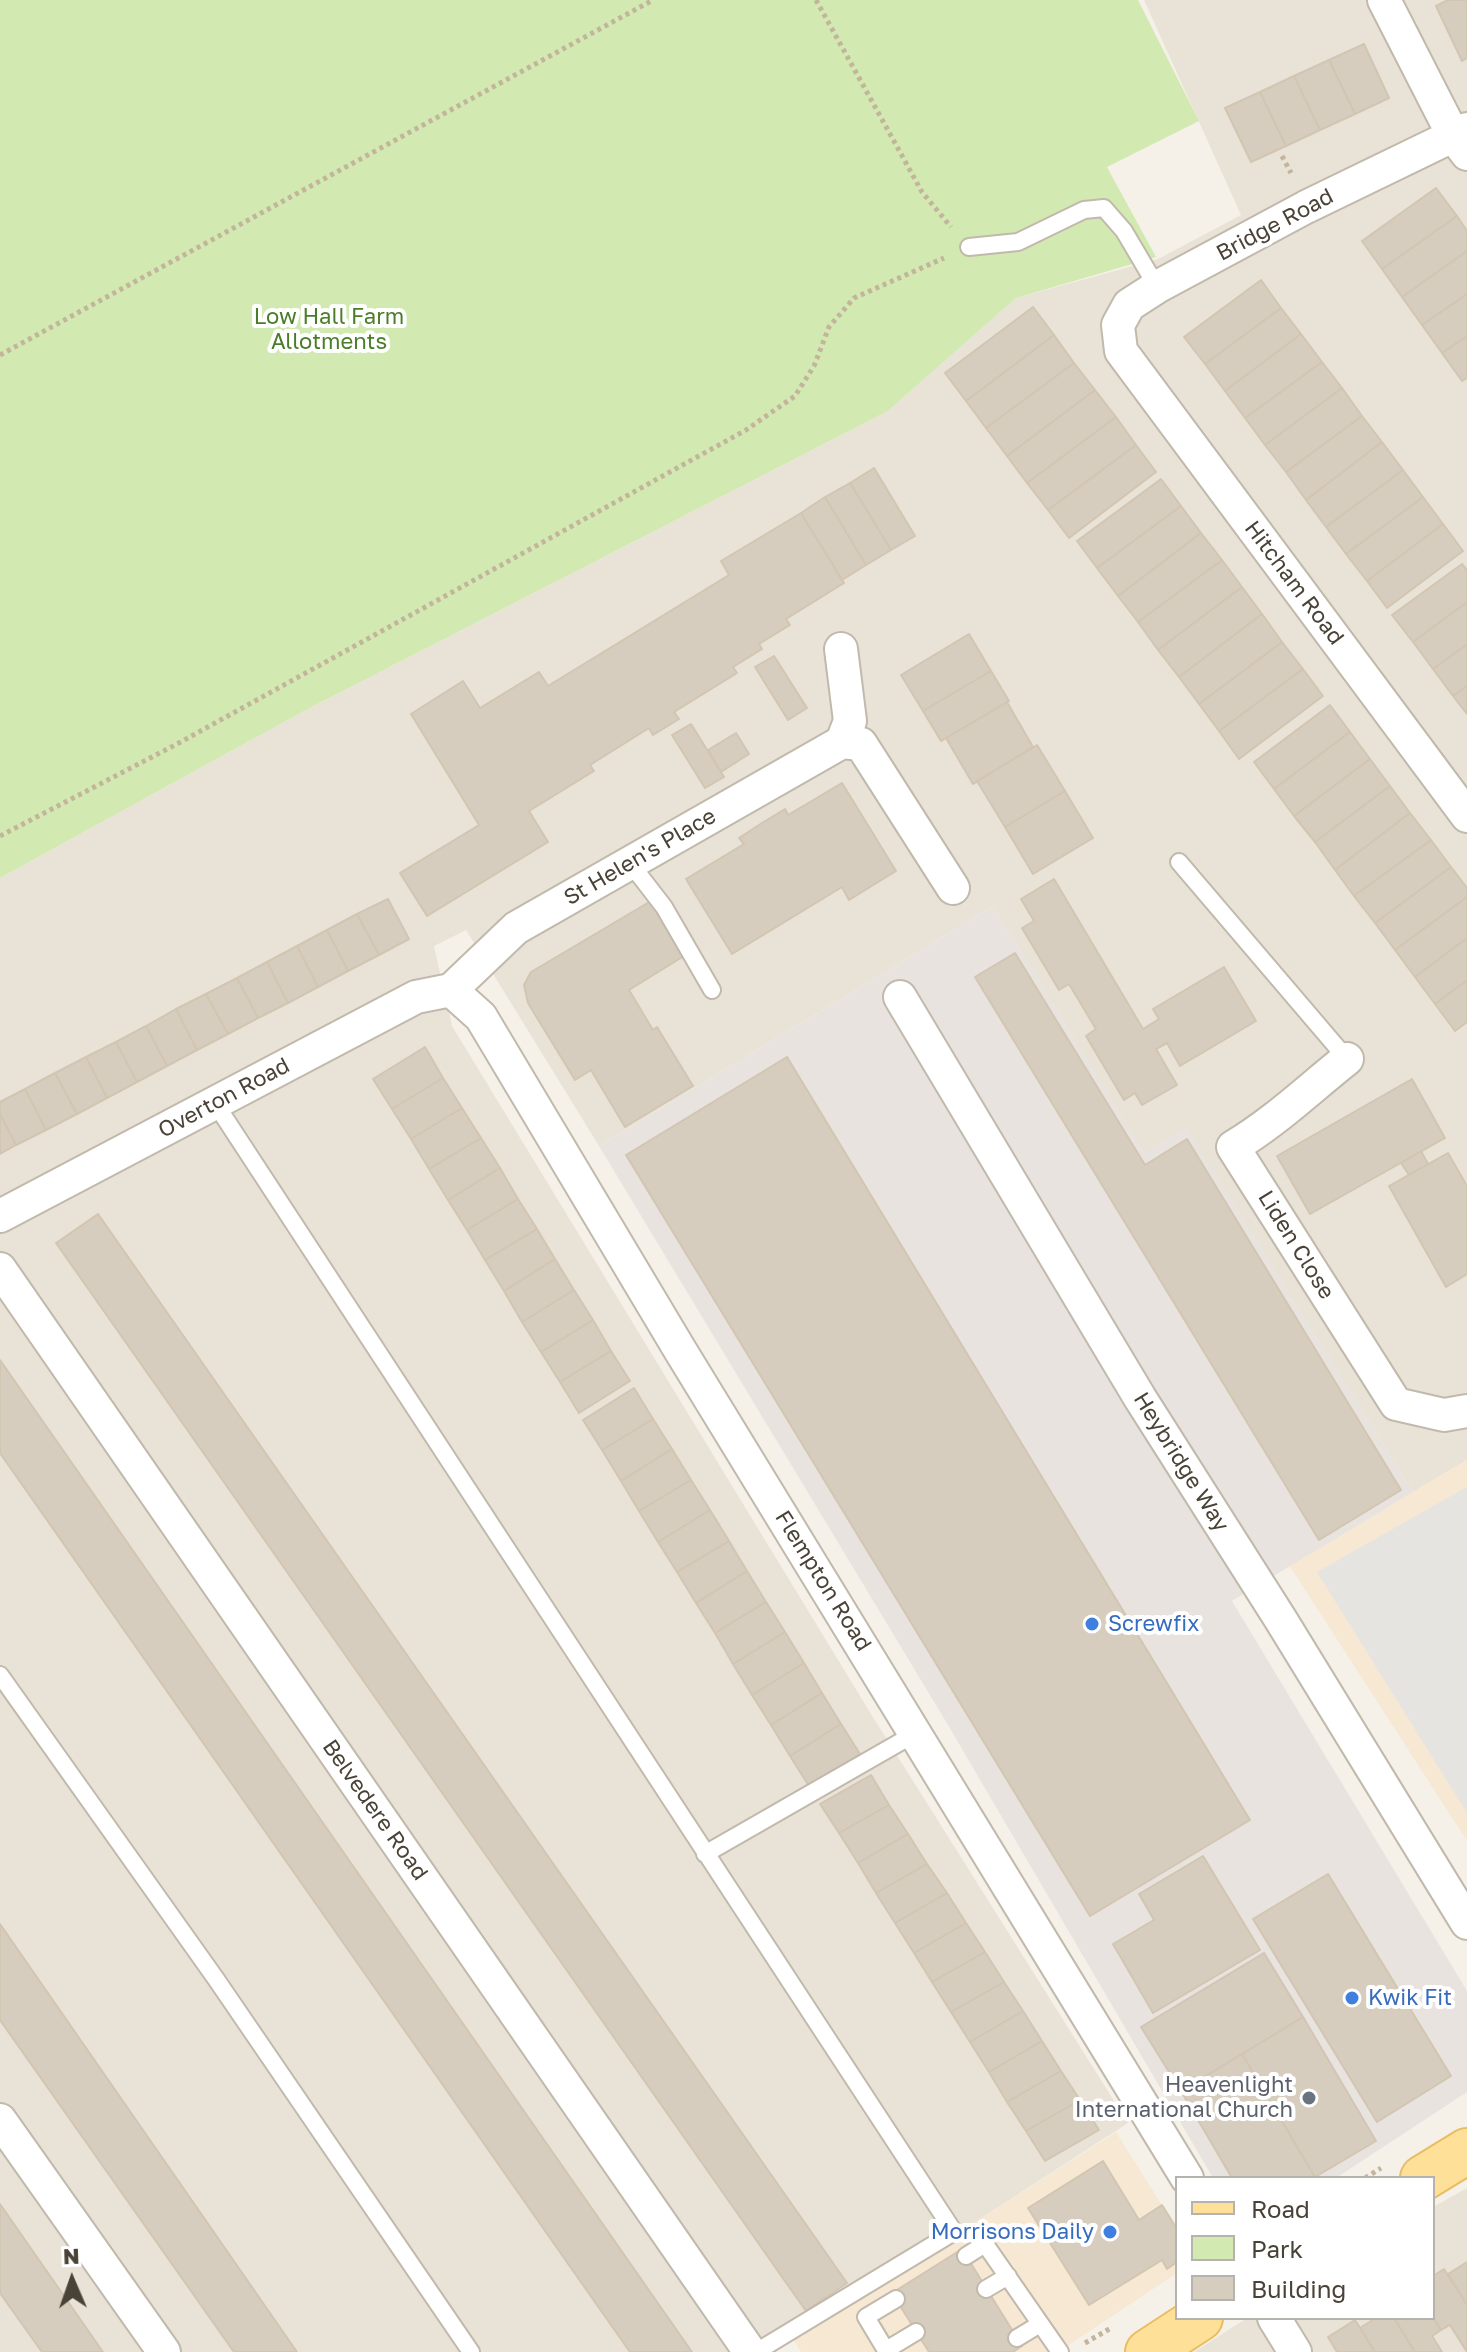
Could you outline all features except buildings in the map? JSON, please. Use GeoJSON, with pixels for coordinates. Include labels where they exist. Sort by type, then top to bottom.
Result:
{"type":"FeatureCollection","features":[{"type":"Feature","properties":{"kind":"main road"},"geometry":{"type":"LineString","coordinates":[[1426,2176],[1467,2151]]}},
{"type":"Feature","properties":{"kind":"main road"},"geometry":{"type":"LineString","coordinates":[[1148,2352],[1197,2320]]}},
{"type":"Feature","properties":{"kind":"street"},"geometry":{"type":"LineString","coordinates":[[1384,0],[1462,139]]}},
{"type":"Feature","properties":{"kind":"street","name":"Bridge Road"},"geometry":{"type":"LineString","coordinates":[[1121,351],[1118,325],[1129,305],[1157,287],[1306,207],[1462,139]]}},
{"type":"Feature","properties":{"kind":"street","name":"Hitcham Road"},"geometry":{"type":"LineString","coordinates":[[1121,351],[1467,816]]}},
{"type":"Feature","properties":{"kind":"street"},"geometry":{"type":"LineString","coordinates":[[841,649],[850,721],[842,742],[861,744],[953,888]]}},
{"type":"Feature","properties":{"kind":"street","name":"St Helen's Place"},"geometry":{"type":"LineString","coordinates":[[451,990],[516,928],[842,742]]}},
{"type":"Feature","properties":{"kind":"street","name":"Overton Road"},"geometry":{"type":"LineString","coordinates":[[0,1216],[416,997],[451,990]]}},
{"type":"Feature","properties":{"kind":"street","name":"Flempton Road"},"geometry":{"type":"LineString","coordinates":[[451,990],[481,1017],[1186,2176]]}},
{"type":"Feature","properties":{"kind":"street","name":"Heybridge Way"},"geometry":{"type":"LineString","coordinates":[[900,997],[1140,1398],[1467,1923]]}},
{"type":"Feature","properties":{"kind":"street","name":"Liden Close"},"geometry":{"type":"LineString","coordinates":[[1347,1059],[1304,1093],[1273,1124],[1233,1147],[1396,1404],[1444,1415],[1467,1411]]}},
{"type":"Feature","properties":{"kind":"street","name":"Belvedere Road"},"geometry":{"type":"LineString","coordinates":[[0,1269],[753,2352]]}},
{"type":"Feature","properties":{"kind":"street"},"geometry":{"type":"LineString","coordinates":[[0,2120],[164,2352]]}},
{"type":"Feature","properties":{"kind":"street"},"geometry":{"type":"LineString","coordinates":[[1275,2320],[1295,2352]]}},
{"type":"Feature","properties":{"kind":"lane"},"geometry":{"type":"LineString","coordinates":[[969,247],[1018,242],[1084,210],[1104,208],[1124,231],[1157,287]]}},
{"type":"Feature","properties":{"kind":"lane"},"geometry":{"type":"LineString","coordinates":[[1179,862],[1347,1059]]}},
{"type":"Feature","properties":{"kind":"lane"},"geometry":{"type":"LineString","coordinates":[[630,863],[664,907],[712,990]]}},
{"type":"Feature","properties":{"kind":"lane"},"geometry":{"type":"LineString","coordinates":[[215,1103],[954,2232],[753,2352]]}},
{"type":"Feature","properties":{"kind":"lane"},"geometry":{"type":"LineString","coordinates":[[0,1675],[216,1979],[471,2352]]}},
{"type":"Feature","properties":{"kind":"lane"},"geometry":{"type":"LineString","coordinates":[[705,1854],[916,1733]]}},
{"type":"Feature","properties":{"kind":"lane"},"geometry":{"type":"LineString","coordinates":[[966,2256],[985,2244],[1060,2352]]}},
{"type":"Feature","properties":{"kind":"lane"},"geometry":{"type":"LineString","coordinates":[[986,2289],[1008,2276]]}},
{"type":"Feature","properties":{"kind":"lane"},"geometry":{"type":"LineString","coordinates":[[896,2299],[866,2317],[886,2351],[916,2332]]}},
{"type":"Feature","properties":{"kind":"lane"},"geometry":{"type":"LineString","coordinates":[[1017,2338],[1040,2324]]}},
{"type":"Feature","properties":{"kind":"path"},"geometry":{"type":"LineString","coordinates":[[0,355],[653,0]]}},
{"type":"Feature","properties":{"kind":"path"},"geometry":{"type":"LineString","coordinates":[[0,836],[191,737],[746,430],[795,396],[814,366],[829,327],[854,298],[969,247],[922,192],[816,0]]}},
{"type":"Feature","properties":{"kind":"shaded area"},"geometry":{"type":"Polygon","coordinates":[[[1144,0],[1467,0],[1467,1460],[1413,1492],[1186,1129],[1144,1154],[993,906],[599,1146],[466,930],[434,946],[452,1026],[871,1714],[1128,2123],[775,2352],[0,2352],[0,878],[304,711],[888,411],[1016,298],[1158,259],[1241,215],[1144,0]]]}},
{"type":"Feature","properties":{"kind":"shaded area"},"geometry":{"type":"Polygon","coordinates":[[[993,906],[1144,1153],[1186,1128],[1413,1492],[1232,1601],[1467,1991],[1467,2092],[1339,2176],[1212,2176],[948,1725],[599,1146],[993,906]]]}},
{"type":"Feature","properties":{"kind":"shaded area"},"geometry":{"type":"Polygon","coordinates":[[[1467,1460],[1467,1841],[1289,1565],[1467,1460]]]}},
{"type":"Feature","properties":{"kind":"shaded area"},"geometry":{"type":"Polygon","coordinates":[[[1467,1487],[1467,1813],[1317,1572],[1467,1487]]]}},
{"type":"Feature","properties":{"kind":"shaded area"},"geometry":{"type":"Polygon","coordinates":[[[1116,2132],[1175,2226],[1175,2274],[1058,2352],[801,2352],[793,2339],[1116,2132]]]}},
{"type":"Feature","properties":{"kind":"shaded area"},"geometry":{"type":"Polygon","coordinates":[[[1467,2188],[1467,2352],[1194,2352],[1244,2320],[1435,2320],[1435,2206],[1467,2188]]]}},
{"type":"Feature","properties":{"kind":"green space","name":"Low Hall Farm Allotments"},"geometry":{"type":"Polygon","coordinates":[[[0,0],[1138,0],[1199,121],[1107,167],[1156,257],[1016,298],[888,411],[304,711],[0,878],[0,0]]]}},
{"type":"Feature","properties":{"kind":"place","name":"Screwfix"},"geometry":{"type":"Point","coordinates":[1092,1624]}},
{"type":"Feature","properties":{"kind":"place","name":"Kwik Fit"},"geometry":{"type":"Point","coordinates":[1352,1998]}},
{"type":"Feature","properties":{"kind":"place","name":"Heavenlight International Church"},"geometry":{"type":"Point","coordinates":[1309,2098]}},
{"type":"Feature","properties":{"kind":"place","name":"Morrisons Daily"},"geometry":{"type":"Point","coordinates":[1110,2232]}}]}
